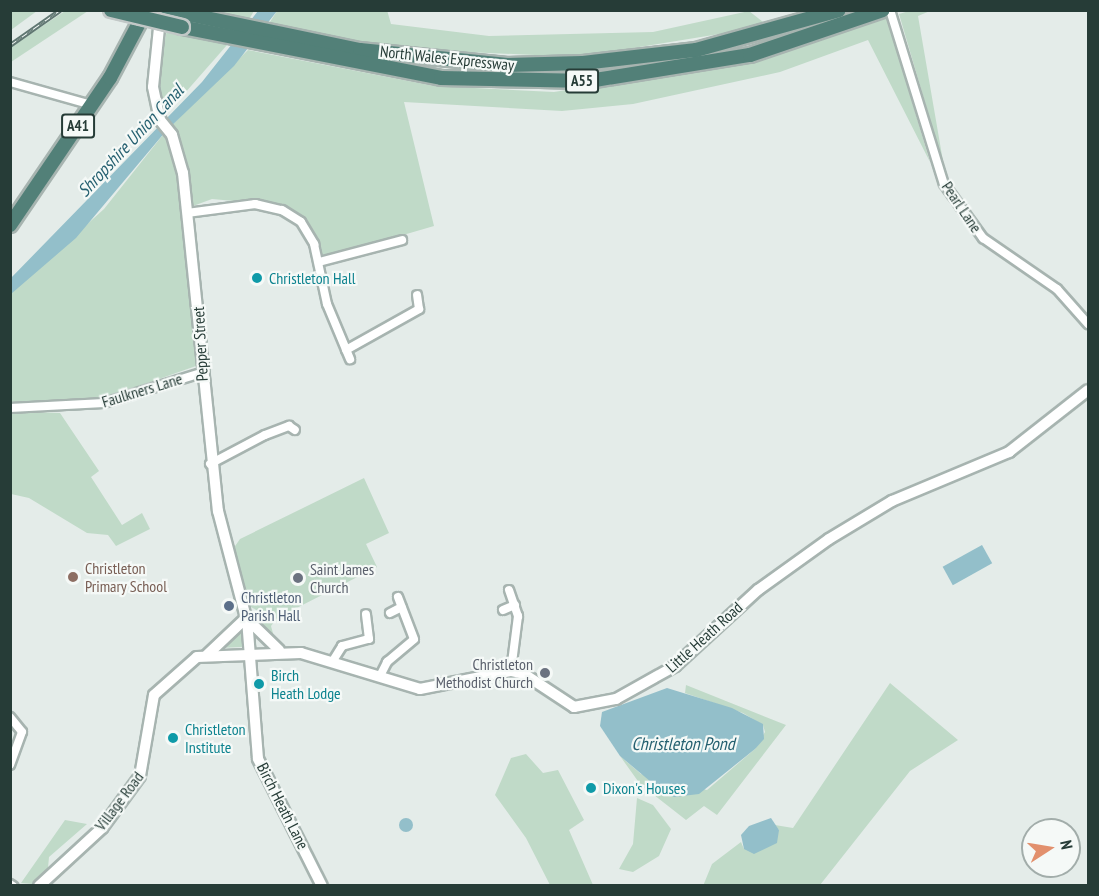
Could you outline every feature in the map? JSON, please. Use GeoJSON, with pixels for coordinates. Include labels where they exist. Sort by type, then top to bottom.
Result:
{"type":"FeatureCollection","features":[{"type":"Feature","properties":{"kind":"highway","name":"North Wales Expressway"},"geometry":{"type":"LineString","coordinates":[[111,10],[184,21],[441,78],[589,81],[750,55],[883,10]]}},
{"type":"Feature","properties":{"kind":"highway","name":"North Wales Expressway"},"geometry":{"type":"LineString","coordinates":[[168,10],[184,21]]}},
{"type":"Feature","properties":{"kind":"highway","name":"North Wales Expressway"},"geometry":{"type":"LineString","coordinates":[[279,42],[437,60],[583,63],[696,50],[839,10]]}},
{"type":"Feature","properties":{"kind":"highway","name":"A41"},"geometry":{"type":"LineString","coordinates":[[10,225],[92,105],[139,23]]}},
{"type":"Feature","properties":{"kind":"street","name":"Pearl Lane"},"geometry":{"type":"LineString","coordinates":[[890,10],[938,169],[958,206],[983,238],[1057,289],[1089,324]]}},
{"type":"Feature","properties":{"kind":"street","name":"Pepper Street"},"geometry":{"type":"LineString","coordinates":[[159,28],[152,78],[160,120],[169,130],[183,173],[210,464],[247,618],[248,653]]}},
{"type":"Feature","properties":{"kind":"street"},"geometry":{"type":"LineString","coordinates":[[10,82],[92,105]]}},
{"type":"Feature","properties":{"kind":"street"},"geometry":{"type":"LineString","coordinates":[[187,213],[237,203],[282,210],[309,232],[319,262],[327,304],[350,359]]}},
{"type":"Feature","properties":{"kind":"street"},"geometry":{"type":"LineString","coordinates":[[319,262],[402,240]]}},
{"type":"Feature","properties":{"kind":"street"},"geometry":{"type":"LineString","coordinates":[[346,350],[419,309],[417,295]]}},
{"type":"Feature","properties":{"kind":"street","name":"Faulkners Lane"},"geometry":{"type":"LineString","coordinates":[[10,408],[104,403],[201,373]]}},
{"type":"Feature","properties":{"kind":"street","name":"Little Heath Road"},"geometry":{"type":"LineString","coordinates":[[511,671],[580,707],[645,686],[675,666],[758,590],[829,539],[892,501],[1009,453],[1089,390]]}},
{"type":"Feature","properties":{"kind":"street"},"geometry":{"type":"LineString","coordinates":[[210,464],[265,435],[289,426],[295,430]]}},
{"type":"Feature","properties":{"kind":"street"},"geometry":{"type":"LineString","coordinates":[[248,653],[279,650],[334,659],[420,689],[511,671],[515,605],[509,590]]}},
{"type":"Feature","properties":{"kind":"street"},"geometry":{"type":"LineString","coordinates":[[380,676],[387,662],[414,639],[398,597]]}},
{"type":"Feature","properties":{"kind":"street"},"geometry":{"type":"LineString","coordinates":[[503,610],[515,605]]}},
{"type":"Feature","properties":{"kind":"street"},"geometry":{"type":"LineString","coordinates":[[390,613],[402,607]]}},
{"type":"Feature","properties":{"kind":"street"},"geometry":{"type":"LineString","coordinates":[[334,659],[342,646],[369,639],[366,614]]}},
{"type":"Feature","properties":{"kind":"street"},"geometry":{"type":"LineString","coordinates":[[207,655],[247,618],[279,650]]}},
{"type":"Feature","properties":{"kind":"street","name":"Village Road"},"geometry":{"type":"LineString","coordinates":[[39,885],[102,828],[140,776],[157,691],[175,672],[207,655],[248,653]]}},
{"type":"Feature","properties":{"kind":"street","name":"Birch Heath Lane"},"geometry":{"type":"LineString","coordinates":[[248,653],[258,759],[322,885]]}},
{"type":"Feature","properties":{"kind":"street"},"geometry":{"type":"LineString","coordinates":[[10,717],[22,732],[10,765]]}},
{"type":"Feature","properties":{"kind":"green space"},"geometry":{"type":"Polygon","coordinates":[[[11,10],[37,10],[37,11],[11,30],[11,10]]]}},
{"type":"Feature","properties":{"kind":"green space"},"geometry":{"type":"Polygon","coordinates":[[[387,10],[391,24],[489,36],[653,32],[749,11],[768,26],[578,57],[403,49],[268,25],[277,11],[387,10]]]}},
{"type":"Feature","properties":{"kind":"green space"},"geometry":{"type":"Polygon","coordinates":[[[65,11],[88,11],[11,62],[11,47],[65,11]]]}},
{"type":"Feature","properties":{"kind":"green space"},"geometry":{"type":"Polygon","coordinates":[[[200,11],[254,11],[248,21],[200,11]]]}},
{"type":"Feature","properties":{"kind":"green space"},"geometry":{"type":"Polygon","coordinates":[[[909,11],[930,11],[918,16],[944,167],[899,14],[909,11]]]}},
{"type":"Feature","properties":{"kind":"green space"},"geometry":{"type":"Polygon","coordinates":[[[887,18],[930,162],[868,40],[780,72],[633,104],[562,111],[404,102],[434,226],[331,256],[320,254],[306,221],[279,205],[212,199],[193,206],[175,129],[170,127],[248,50],[434,86],[554,92],[764,58],[887,18]]]}},
{"type":"Feature","properties":{"kind":"green space"},"geometry":{"type":"Polygon","coordinates":[[[167,30],[227,45],[163,118],[156,81],[167,30]]]}},
{"type":"Feature","properties":{"kind":"green space"},"geometry":{"type":"Polygon","coordinates":[[[166,131],[180,180],[196,366],[99,400],[11,404],[10,294],[104,209],[166,131]]]}},
{"type":"Feature","properties":{"kind":"green space"},"geometry":{"type":"Polygon","coordinates":[[[10,411],[60,413],[99,471],[91,477],[122,525],[142,513],[150,529],[116,546],[108,535],[87,533],[29,498],[11,494],[10,411]]]}},
{"type":"Feature","properties":{"kind":"green space"},"geometry":{"type":"Polygon","coordinates":[[[364,478],[389,533],[366,544],[377,567],[277,618],[271,626],[274,637],[259,620],[260,612],[249,606],[233,549],[240,539],[364,478]]]}},
{"type":"Feature","properties":{"kind":"green space"},"geometry":{"type":"Polygon","coordinates":[[[242,630],[242,647],[217,648],[242,630]]]}},
{"type":"Feature","properties":{"kind":"green space"},"geometry":{"type":"Polygon","coordinates":[[[890,683],[958,740],[910,771],[820,885],[703,886],[712,864],[741,842],[744,849],[779,830],[775,825],[793,828],[890,683]]]}},
{"type":"Feature","properties":{"kind":"green space"},"geometry":{"type":"Polygon","coordinates":[[[686,685],[786,725],[717,815],[704,806],[686,820],[640,784],[620,756],[641,774],[707,790],[755,749],[765,732],[763,725],[743,713],[685,693],[686,685]]]}},
{"type":"Feature","properties":{"kind":"green space"},"geometry":{"type":"Polygon","coordinates":[[[526,754],[543,773],[558,770],[584,820],[569,830],[593,885],[550,885],[526,838],[495,795],[511,758],[526,754]]]}},
{"type":"Feature","properties":{"kind":"green space"},"geometry":{"type":"Polygon","coordinates":[[[637,798],[653,805],[671,829],[659,856],[633,872],[619,869],[633,844],[637,798]]]}},
{"type":"Feature","properties":{"kind":"green space"},"geometry":{"type":"Polygon","coordinates":[[[65,820],[87,824],[49,857],[48,868],[33,884],[21,883],[65,820]]]}},
{"type":"Feature","properties":{"kind":"water"},"geometry":{"type":"Polygon","coordinates":[[[258,11],[277,11],[234,66],[166,131],[76,238],[11,294],[10,279],[202,82],[258,11]]]}},
{"type":"Feature","properties":{"kind":"water"},"geometry":{"type":"Polygon","coordinates":[[[982,545],[992,563],[953,585],[943,567],[982,545]]]}},
{"type":"Feature","properties":{"kind":"water","name":"Christleton Pond"},"geometry":{"type":"Polygon","coordinates":[[[667,688],[732,708],[763,724],[764,739],[755,749],[699,794],[674,797],[657,787],[620,756],[600,726],[602,712],[667,688]]]}},
{"type":"Feature","properties":{"kind":"water"},"geometry":{"type":"Polygon","coordinates":[[[403,818],[409,818],[413,825],[409,832],[403,832],[399,828],[399,822],[403,818]]]}},
{"type":"Feature","properties":{"kind":"water"},"geometry":{"type":"Polygon","coordinates":[[[771,818],[779,830],[777,843],[754,854],[744,849],[741,835],[749,826],[771,818]]]}},
{"type":"Feature","properties":{"kind":"railway"},"geometry":{"type":"LineString","coordinates":[[10,45],[60,10]]}},
{"type":"Feature","properties":{"kind":"place","name":"Christleton Hall"},"geometry":{"type":"Point","coordinates":[257,278]}},
{"type":"Feature","properties":{"kind":"place","name":"Christleton Primary School"},"geometry":{"type":"Point","coordinates":[73,577]}},
{"type":"Feature","properties":{"kind":"place","name":"Saint James Church"},"geometry":{"type":"Point","coordinates":[298,578]}},
{"type":"Feature","properties":{"kind":"place","name":"Christleton Parish Hall"},"geometry":{"type":"Point","coordinates":[229,606]}},
{"type":"Feature","properties":{"kind":"place","name":"Christleton Methodist Church"},"geometry":{"type":"Point","coordinates":[545,673]}},
{"type":"Feature","properties":{"kind":"place","name":"Birch Heath Lodge"},"geometry":{"type":"Point","coordinates":[259,684]}},
{"type":"Feature","properties":{"kind":"place","name":"Christleton Institute"},"geometry":{"type":"Point","coordinates":[173,738]}},
{"type":"Feature","properties":{"kind":"place","name":"Dixon's Houses"},"geometry":{"type":"Point","coordinates":[591,788]}},
{"type":"Feature","properties":{"kind":"water label","name":"Shropshire Union Canal"},"geometry":{"type":"Point","coordinates":[131,141]}}]}
